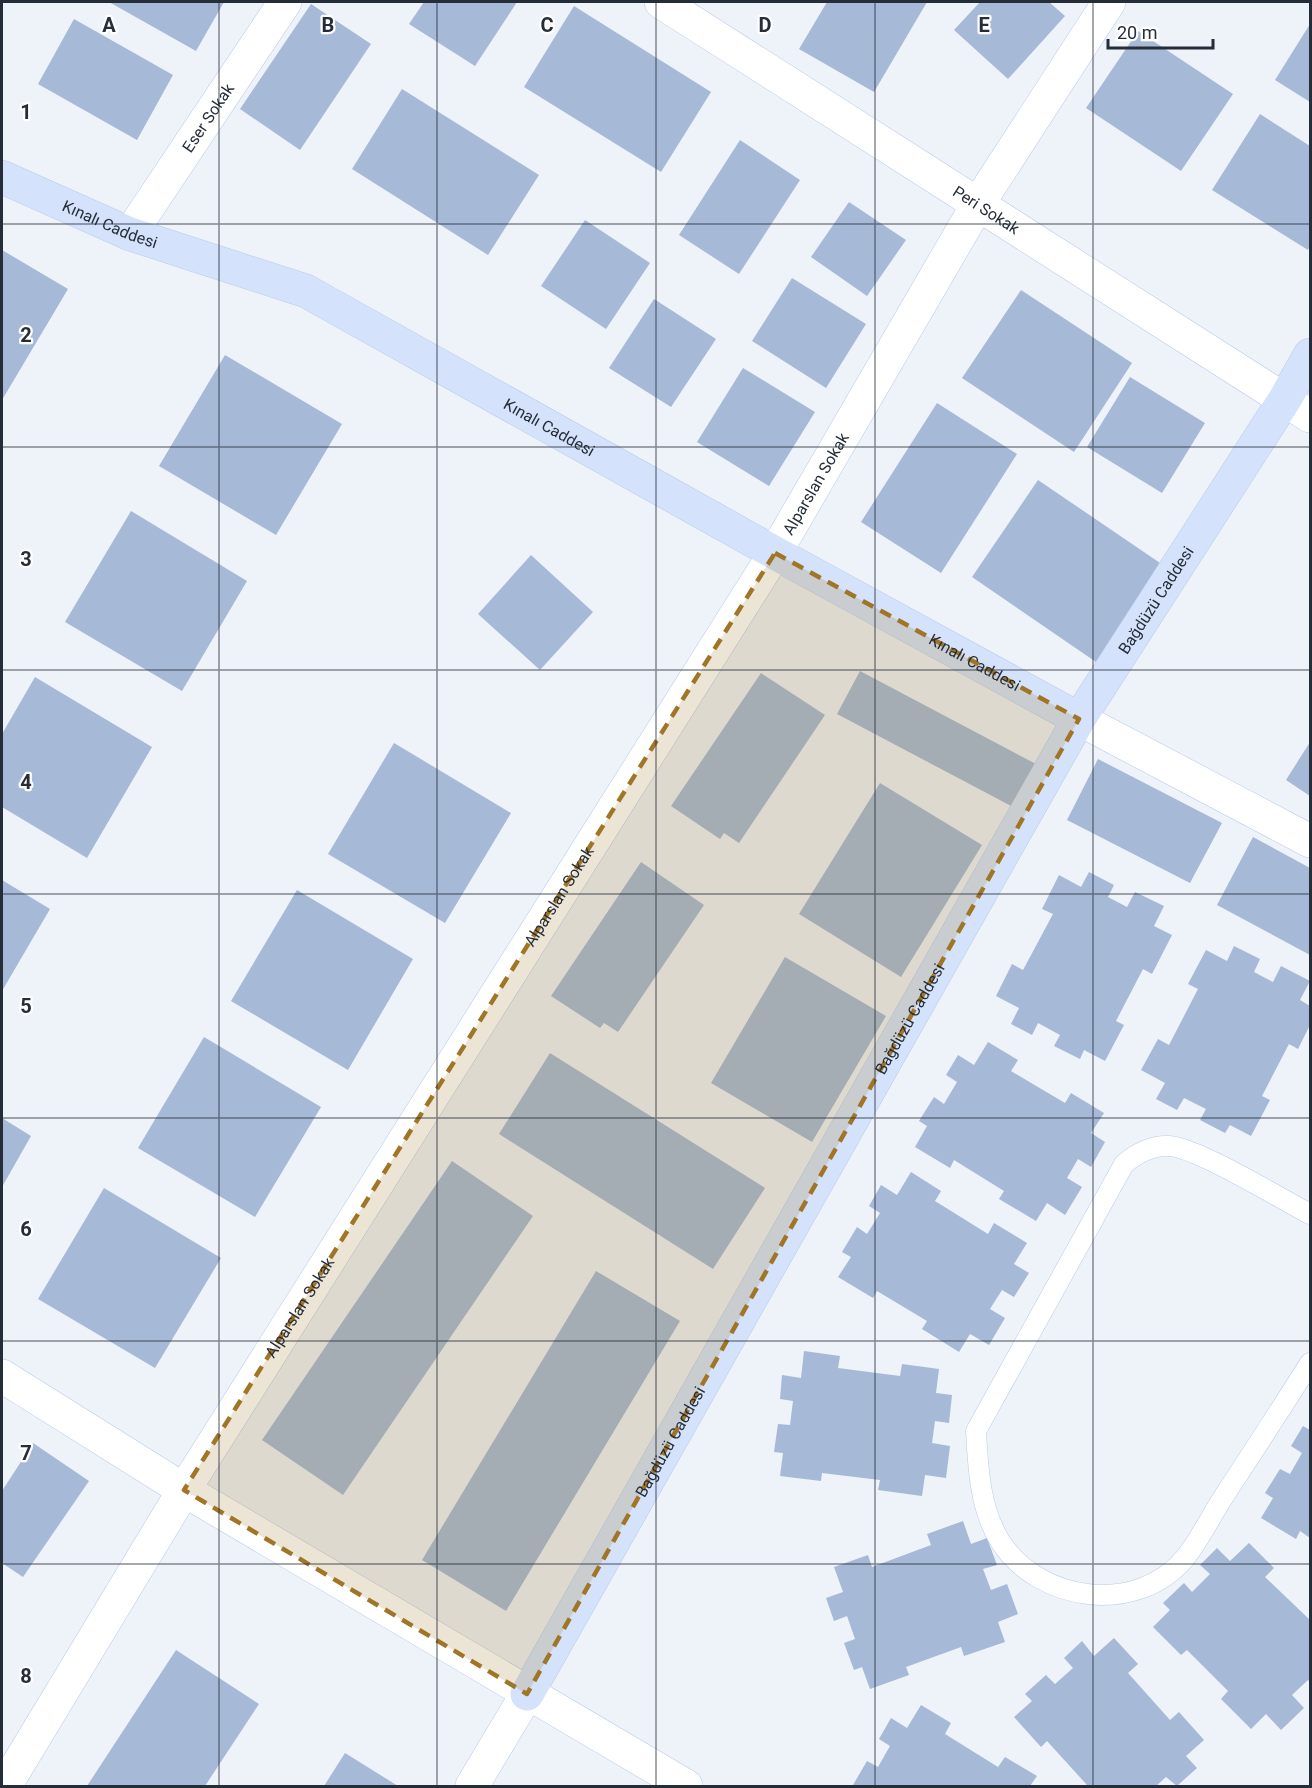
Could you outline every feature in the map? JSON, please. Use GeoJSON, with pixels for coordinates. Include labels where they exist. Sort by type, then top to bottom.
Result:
{"type":"FeatureCollection","features":[{"type":"Feature","properties":{"kind":"street","name":"Eser Sokak"},"geometry":{"type":"LineString","coordinates":[[130,234],[285,2]]}},
{"type":"Feature","properties":{"kind":"street","name":"Peri Sokak"},"geometry":{"type":"LineString","coordinates":[[661,2],[1298,408]]}},
{"type":"Feature","properties":{"kind":"street","name":"Alparslan Sokak"},"geometry":{"type":"LineString","coordinates":[[5,1786],[183,1490],[775,553],[978,204],[1109,2]]}},
{"type":"Feature","properties":{"kind":"street","name":"Kınalı Caddesi"},"geometry":{"type":"LineString","coordinates":[[2,177],[130,234],[306,291],[775,553],[1079,719]]}},
{"type":"Feature","properties":{"kind":"street","name":"Bağdüzü Caddesi"},"geometry":{"type":"LineString","coordinates":[[527,1694],[1079,719],[1298,408],[1311,355]]}},
{"type":"Feature","properties":{"kind":"street"},"geometry":{"type":"LineString","coordinates":[[1079,719],[1311,841]]}},
{"type":"Feature","properties":{"kind":"street"},"geometry":{"type":"LineString","coordinates":[[2,1376],[183,1490],[686,1786]]}},
{"type":"Feature","properties":{"kind":"street"},"geometry":{"type":"LineString","coordinates":[[472,1786],[527,1694]]}},
{"type":"Feature","properties":{"kind":"lane"},"geometry":{"type":"LineString","coordinates":[[1311,1214],[1183,1148],[1153,1147],[1137,1153],[1124,1164],[976,1431],[978,1468],[985,1503],[1000,1542],[1028,1572],[1066,1591],[1108,1595],[1150,1584],[1184,1558],[1311,1363]]}},
{"type":"Feature","properties":{"kind":"highlighted area"},"geometry":{"type":"Polygon","coordinates":[[[775,553],[1079,719],[527,1694],[184,1490],[775,553]]]}},
{"type":"Feature","properties":{"kind":"building"},"geometry":{"type":"Polygon","coordinates":[[[109,2],[224,2],[196,51],[109,2]]]}},
{"type":"Feature","properties":{"kind":"building"},"geometry":{"type":"Polygon","coordinates":[[[424,2],[517,2],[475,66],[409,24],[424,2]]]}},
{"type":"Feature","properties":{"kind":"building"},"geometry":{"type":"Polygon","coordinates":[[[827,2],[927,2],[874,92],[799,49],[827,2]]]}},
{"type":"Feature","properties":{"kind":"building"},"geometry":{"type":"Polygon","coordinates":[[[980,2],[1049,2],[1065,16],[1008,79],[954,30],[980,2]]]}},
{"type":"Feature","properties":{"kind":"building"},"geometry":{"type":"Polygon","coordinates":[[[311,4],[371,44],[300,150],[240,109],[311,4]]]}},
{"type":"Feature","properties":{"kind":"building"},"geometry":{"type":"Polygon","coordinates":[[[574,6],[711,92],[661,172],[524,87],[574,6]]]}},
{"type":"Feature","properties":{"kind":"building"},"geometry":{"type":"Polygon","coordinates":[[[74,19],[173,75],[137,140],[38,84],[74,19]]]}},
{"type":"Feature","properties":{"kind":"building"},"geometry":{"type":"Polygon","coordinates":[[[1310,24],[1310,102],[1275,80],[1310,24]]]}},
{"type":"Feature","properties":{"kind":"building"},"geometry":{"type":"Polygon","coordinates":[[[1138,31],[1233,94],[1181,171],[1086,108],[1138,31]]]}},
{"type":"Feature","properties":{"kind":"building"},"geometry":{"type":"Polygon","coordinates":[[[402,89],[539,175],[488,255],[352,169],[402,89]]]}},
{"type":"Feature","properties":{"kind":"building"},"geometry":{"type":"Polygon","coordinates":[[[1260,114],[1310,146],[1310,245],[1308,250],[1212,190],[1260,114]]]}},
{"type":"Feature","properties":{"kind":"building"},"geometry":{"type":"Polygon","coordinates":[[[740,140],[800,180],[739,274],[679,235],[740,140]]]}},
{"type":"Feature","properties":{"kind":"building"},"geometry":{"type":"Polygon","coordinates":[[[849,202],[906,240],[867,296],[811,257],[849,202]]]}},
{"type":"Feature","properties":{"kind":"building"},"geometry":{"type":"Polygon","coordinates":[[[585,220],[650,263],[606,329],[541,286],[585,220]]]}},
{"type":"Feature","properties":{"kind":"building"},"geometry":{"type":"Polygon","coordinates":[[[2,250],[68,289],[2,400],[2,250]]]}},
{"type":"Feature","properties":{"kind":"building"},"geometry":{"type":"Polygon","coordinates":[[[792,278],[866,324],[826,388],[752,341],[792,278]]]}},
{"type":"Feature","properties":{"kind":"building"},"geometry":{"type":"Polygon","coordinates":[[[1021,290],[1132,363],[1074,452],[962,378],[1021,290]]]}},
{"type":"Feature","properties":{"kind":"building"},"geometry":{"type":"Polygon","coordinates":[[[654,299],[716,339],[671,407],[609,368],[654,299]]]}},
{"type":"Feature","properties":{"kind":"building"},"geometry":{"type":"Polygon","coordinates":[[[225,355],[342,424],[276,535],[159,466],[225,355]]]}},
{"type":"Feature","properties":{"kind":"building"},"geometry":{"type":"Polygon","coordinates":[[[743,368],[815,412],[769,486],[697,442],[743,368]]]}},
{"type":"Feature","properties":{"kind":"building"},"geometry":{"type":"Polygon","coordinates":[[[1130,377],[1205,423],[1162,493],[1087,447],[1130,377]]]}},
{"type":"Feature","properties":{"kind":"building"},"geometry":{"type":"Polygon","coordinates":[[[937,403],[1017,454],[941,573],[861,522],[937,403]]]}},
{"type":"Feature","properties":{"kind":"building"},"geometry":{"type":"Polygon","coordinates":[[[1038,480],[1163,565],[1096,662],[972,577],[1038,480]]]}},
{"type":"Feature","properties":{"kind":"building"},"geometry":{"type":"Polygon","coordinates":[[[131,511],[247,581],[182,691],[65,622],[131,511]]]}},
{"type":"Feature","properties":{"kind":"building"},"geometry":{"type":"Polygon","coordinates":[[[531,555],[593,612],[540,670],[478,614],[531,555]]]}},
{"type":"Feature","properties":{"kind":"building"},"geometry":{"type":"Polygon","coordinates":[[[860,671],[1036,764],[1013,807],[837,714],[860,671]]]}},
{"type":"Feature","properties":{"kind":"building"},"geometry":{"type":"Polygon","coordinates":[[[761,673],[825,715],[739,843],[724,833],[720,839],[671,806],[761,673]]]}},
{"type":"Feature","properties":{"kind":"building"},"geometry":{"type":"Polygon","coordinates":[[[35,677],[152,747],[87,858],[2,807],[2,734],[35,677]]]}},
{"type":"Feature","properties":{"kind":"building"},"geometry":{"type":"Polygon","coordinates":[[[1310,742],[1310,796],[1286,780],[1310,742]]]}},
{"type":"Feature","properties":{"kind":"building"},"geometry":{"type":"Polygon","coordinates":[[[394,743],[511,813],[445,923],[328,854],[394,743]]]}},
{"type":"Feature","properties":{"kind":"building"},"geometry":{"type":"Polygon","coordinates":[[[1098,759],[1222,823],[1190,883],[1067,820],[1098,759]]]}},
{"type":"Feature","properties":{"kind":"building"},"geometry":{"type":"Polygon","coordinates":[[[880,783],[982,845],[901,977],[799,914],[880,783]]]}},
{"type":"Feature","properties":{"kind":"building"},"geometry":{"type":"Polygon","coordinates":[[[1253,837],[1310,868],[1310,955],[1217,905],[1253,837]]]}},
{"type":"Feature","properties":{"kind":"building"},"geometry":{"type":"Polygon","coordinates":[[[641,862],[704,905],[618,1032],[604,1023],[600,1028],[551,996],[641,862]]]}},
{"type":"Feature","properties":{"kind":"building"},"geometry":{"type":"Polygon","coordinates":[[[1089,872],[1114,885],[1108,897],[1127,907],[1135,892],[1164,906],[1154,926],[1172,935],[1152,974],[1143,969],[1116,1021],[1124,1025],[1105,1061],[1084,1050],[1080,1059],[1054,1046],[1060,1035],[1038,1023],[1032,1035],[1011,1024],[1019,1008],[996,996],[1012,964],[1023,970],[1053,914],[1042,909],[1059,875],[1081,887],[1089,872]]]}},
{"type":"Feature","properties":{"kind":"building"},"geometry":{"type":"Polygon","coordinates":[[[2,880],[50,909],[2,991],[2,880]]]}},
{"type":"Feature","properties":{"kind":"building"},"geometry":{"type":"Polygon","coordinates":[[[297,890],[413,959],[348,1070],[231,1001],[297,890]]]}},
{"type":"Feature","properties":{"kind":"building"},"geometry":{"type":"Polygon","coordinates":[[[1234,946],[1260,959],[1254,972],[1273,982],[1281,966],[1310,981],[1300,1000],[1310,1006],[1310,1025],[1298,1049],[1289,1044],[1262,1096],[1270,1100],[1251,1136],[1230,1125],[1225,1133],[1200,1120],[1206,1109],[1184,1098],[1177,1110],[1156,1099],[1165,1083],[1141,1070],[1158,1039],[1169,1045],[1198,989],[1188,984],[1206,950],[1227,961],[1234,946]]]}},
{"type":"Feature","properties":{"kind":"building"},"geometry":{"type":"Polygon","coordinates":[[[785,957],[886,1016],[812,1142],[711,1083],[785,957]]]}},
{"type":"Feature","properties":{"kind":"building"},"geometry":{"type":"Polygon","coordinates":[[[204,1037],[321,1107],[255,1217],[138,1148],[204,1037]]]}},
{"type":"Feature","properties":{"kind":"building"},"geometry":{"type":"Polygon","coordinates":[[[988,1042],[1018,1060],[1011,1071],[1065,1103],[1071,1093],[1104,1113],[1091,1133],[1105,1142],[1091,1167],[1078,1159],[1067,1178],[1082,1187],[1065,1215],[1047,1203],[1036,1221],[999,1199],[1004,1191],[954,1160],[950,1168],[915,1147],[927,1126],[919,1121],[934,1097],[944,1104],[957,1082],[946,1075],[958,1055],[974,1065],[988,1042]]]}},
{"type":"Feature","properties":{"kind":"building"},"geometry":{"type":"Polygon","coordinates":[[[550,1053],[765,1188],[713,1269],[499,1134],[550,1053]]]}},
{"type":"Feature","properties":{"kind":"building"},"geometry":{"type":"Polygon","coordinates":[[[2,1118],[31,1136],[2,1187],[2,1118]]]}},
{"type":"Feature","properties":{"kind":"building"},"geometry":{"type":"Polygon","coordinates":[[[452,1161],[533,1216],[343,1495],[262,1440],[452,1161]]]}},
{"type":"Feature","properties":{"kind":"building"},"geometry":{"type":"Polygon","coordinates":[[[911,1172],[941,1191],[935,1201],[988,1234],[994,1223],[1027,1243],[1014,1264],[1029,1273],[1014,1297],[1002,1290],[990,1309],[1005,1318],[989,1345],[970,1334],[959,1352],[922,1329],[927,1321],[877,1291],[873,1298],[838,1277],[851,1257],[842,1252],[857,1227],[867,1234],[880,1213],[869,1206],[881,1185],[897,1195],[911,1172]]]}},
{"type":"Feature","properties":{"kind":"building"},"geometry":{"type":"Polygon","coordinates":[[[104,1188],[221,1258],[155,1368],[38,1299],[104,1188]]]}},
{"type":"Feature","properties":{"kind":"building"},"geometry":{"type":"Polygon","coordinates":[[[596,1271],[680,1321],[506,1611],[422,1560],[596,1271]]]}},
{"type":"Feature","properties":{"kind":"building"},"geometry":{"type":"Polygon","coordinates":[[[804,1351],[840,1356],[838,1368],[900,1376],[902,1364],[939,1369],[936,1393],[952,1395],[949,1423],[935,1421],[932,1443],[950,1446],[946,1478],[925,1475],[922,1496],[878,1490],[880,1480],[822,1473],[821,1481],[780,1476],[783,1453],[774,1452],[778,1424],[790,1425],[793,1401],[780,1399],[782,1375],[801,1378],[804,1351]]]}},
{"type":"Feature","properties":{"kind":"building"},"geometry":{"type":"Polygon","coordinates":[[[1303,1426],[1310,1430],[1310,1538],[1300,1531],[1296,1539],[1261,1518],[1273,1498],[1265,1493],[1280,1469],[1290,1474],[1302,1453],[1291,1446],[1303,1426]]]}},
{"type":"Feature","properties":{"kind":"building"},"geometry":{"type":"Polygon","coordinates":[[[33,1443],[89,1481],[23,1577],[2,1563],[2,1491],[33,1443]]]}},
{"type":"Feature","properties":{"kind":"building"},"geometry":{"type":"Polygon","coordinates":[[[963,1521],[971,1544],[987,1538],[997,1565],[983,1569],[991,1590],[1007,1584],[1018,1614],[998,1622],[1005,1642],[964,1656],[961,1647],[906,1667],[909,1675],[870,1689],[862,1667],[854,1670],[844,1643],[855,1639],[847,1616],[834,1621],[826,1598],[843,1592],[834,1567],[868,1555],[872,1567],[931,1545],[927,1534],[963,1521]]]}},
{"type":"Feature","properties":{"kind":"building"},"geometry":{"type":"Polygon","coordinates":[[[1249,1543],[1274,1568],[1265,1577],[1310,1620],[1310,1682],[1308,1680],[1292,1695],[1304,1708],[1281,1730],[1266,1714],[1251,1729],[1221,1699],[1228,1691],[1187,1650],[1181,1655],[1153,1627],[1170,1610],[1163,1603],[1184,1583],[1192,1592],[1210,1574],[1200,1565],[1217,1548],[1230,1561],[1249,1543]]]}},
{"type":"Feature","properties":{"kind":"building"},"geometry":{"type":"Polygon","coordinates":[[[1114,1638],[1138,1664],[1128,1673],[1170,1720],[1179,1712],[1204,1740],[1186,1756],[1197,1768],[1177,1786],[1166,1777],[1156,1786],[1085,1786],[1087,1785],[1047,1741],[1041,1747],[1014,1717],[1032,1701],[1025,1694],[1046,1675],[1055,1684],[1073,1668],[1064,1658],[1082,1641],[1094,1656],[1114,1638]]]}},
{"type":"Feature","properties":{"kind":"building"},"geometry":{"type":"Polygon","coordinates":[[[176,1650],[259,1704],[205,1786],[87,1786],[176,1650]]]}},
{"type":"Feature","properties":{"kind":"building"},"geometry":{"type":"Polygon","coordinates":[[[921,1705],[951,1723],[945,1734],[998,1767],[1005,1757],[1037,1776],[1030,1786],[853,1785],[867,1761],[878,1767],[890,1746],[879,1739],[891,1718],[907,1728],[921,1705]]]}},
{"type":"Feature","properties":{"kind":"building"},"geometry":{"type":"Polygon","coordinates":[[[345,1753],[398,1786],[324,1786],[345,1753]]]}}]}
